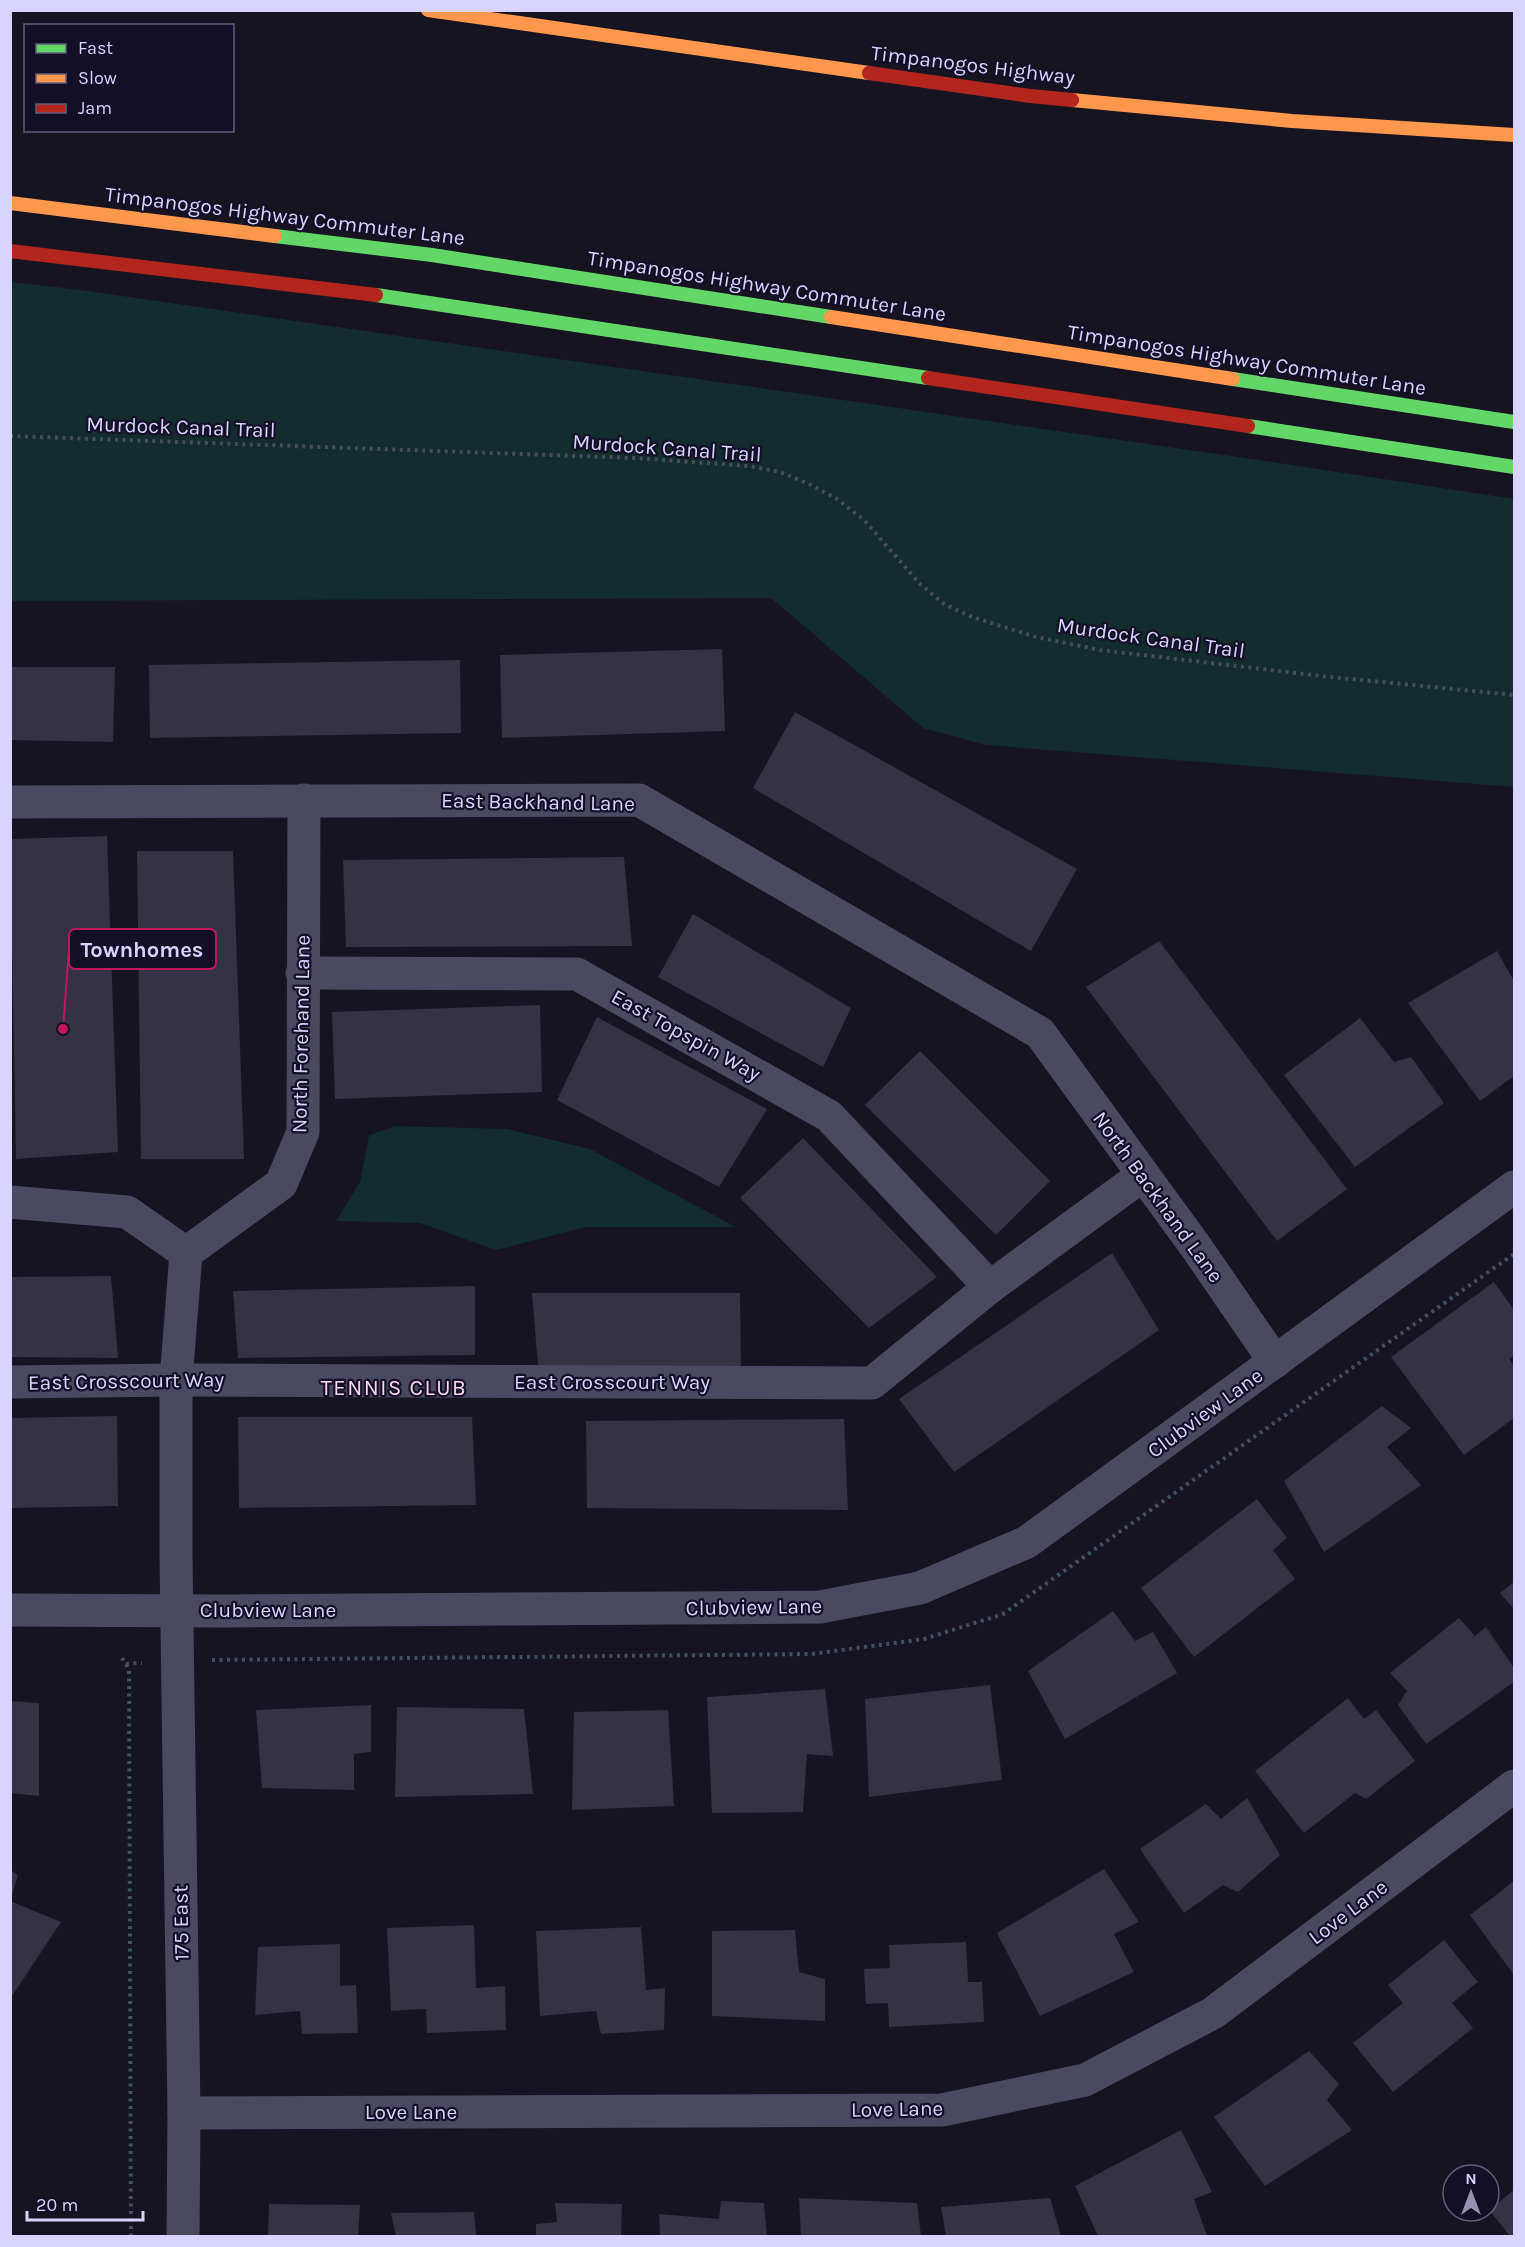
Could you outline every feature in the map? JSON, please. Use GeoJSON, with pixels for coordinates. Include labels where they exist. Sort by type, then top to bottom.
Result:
{"type":"FeatureCollection","features":[{"type":"Feature","properties":{"kind":"main road","name":"Timpanogos Highway"},"geometry":{"type":"LineString","coordinates":[[428,10],[1030,96],[1292,121],[1515,135]]}},
{"type":"Feature","properties":{"kind":"main road","name":"Timpanogos Highway Commuter Lane"},"geometry":{"type":"LineString","coordinates":[[10,203],[432,255],[1515,422]]}},
{"type":"Feature","properties":{"kind":"main road"},"geometry":{"type":"LineString","coordinates":[[10,251],[419,300],[1515,467]]}},
{"type":"Feature","properties":{"kind":"street","name":"North Forehand Lane"},"geometry":{"type":"LineString","coordinates":[[186,1253],[281,1184],[303,1132],[304,800]]}},
{"type":"Feature","properties":{"kind":"street","name":"East Backhand Lane"},"geometry":{"type":"LineString","coordinates":[[10,802],[639,800],[1040,1033]]}},
{"type":"Feature","properties":{"kind":"street","name":"East Topspin Way"},"geometry":{"type":"LineString","coordinates":[[302,973],[577,974],[829,1116],[990,1287]]}},
{"type":"Feature","properties":{"kind":"street","name":"North Backhand Lane"},"geometry":{"type":"LineString","coordinates":[[1040,1033],[1196,1247],[1275,1362]]}},
{"type":"Feature","properties":{"kind":"street","name":"East Crosscourt Way"},"geometry":{"type":"LineString","coordinates":[[10,1382],[176,1380],[872,1383],[990,1287],[1143,1175]]}},
{"type":"Feature","properties":{"kind":"street","name":"Clubview Lane"},"geometry":{"type":"LineString","coordinates":[[10,1610],[820,1607],[921,1588],[1027,1542],[1515,1187]]}},
{"type":"Feature","properties":{"kind":"street"},"geometry":{"type":"LineString","coordinates":[[10,1202],[127,1212],[186,1253],[176,1380],[177,1610]]}},
{"type":"Feature","properties":{"kind":"street","name":"175 East"},"geometry":{"type":"LineString","coordinates":[[177,1610],[184,2113],[183,2236]]}},
{"type":"Feature","properties":{"kind":"street","name":"Love Lane"},"geometry":{"type":"LineString","coordinates":[[184,2113],[942,2110],[1085,2080],[1213,2013],[1515,1786]]}},
{"type":"Feature","properties":{"kind":"path","name":"Murdock Canal Trail"},"geometry":{"type":"LineString","coordinates":[[10,436],[635,458],[749,466],[780,472],[837,499],[864,520],[920,584],[944,604],[982,621],[1036,637],[1100,650],[1321,676],[1515,695]]}},
{"type":"Feature","properties":{"kind":"path"},"geometry":{"type":"LineString","coordinates":[[122,1658],[129,1670],[131,2236]]}},
{"type":"Feature","properties":{"kind":"green space"},"geometry":{"type":"Polygon","coordinates":[[[11,282],[81,290],[1252,459],[1514,499],[1514,787],[986,745],[923,728],[771,598],[11,601],[11,282]]]}},
{"type":"Feature","properties":{"kind":"green space"},"geometry":{"type":"Polygon","coordinates":[[[395,1126],[507,1129],[590,1149],[736,1227],[586,1227],[496,1250],[420,1223],[336,1221],[360,1182],[369,1135],[395,1126]]]}},
{"type":"Feature","properties":{"kind":"building"},"geometry":{"type":"Polygon","coordinates":[[[722,649],[725,731],[502,738],[500,655],[722,649]]]}},
{"type":"Feature","properties":{"kind":"building"},"geometry":{"type":"Polygon","coordinates":[[[460,660],[461,733],[150,738],[149,665],[460,660]]]}},
{"type":"Feature","properties":{"kind":"building"},"geometry":{"type":"Polygon","coordinates":[[[10,667],[115,667],[113,742],[10,740],[10,667]]]}},
{"type":"Feature","properties":{"kind":"building"},"geometry":{"type":"Polygon","coordinates":[[[795,712],[1077,869],[1031,951],[753,788],[795,712]]]}},
{"type":"Feature","properties":{"kind":"building"},"geometry":{"type":"Polygon","coordinates":[[[107,836],[118,1152],[16,1159],[10,839],[107,836]]]}},
{"type":"Feature","properties":{"kind":"building"},"geometry":{"type":"Polygon","coordinates":[[[137,851],[233,851],[244,1159],[141,1159],[137,851]]]}},
{"type":"Feature","properties":{"kind":"building"},"geometry":{"type":"Polygon","coordinates":[[[624,857],[632,946],[346,947],[343,860],[624,857]]]}},
{"type":"Feature","properties":{"kind":"building"},"geometry":{"type":"Polygon","coordinates":[[[693,914],[851,1008],[823,1067],[658,977],[693,914]]]}},
{"type":"Feature","properties":{"kind":"building"},"geometry":{"type":"Polygon","coordinates":[[[1159,941],[1347,1189],[1277,1241],[1086,987],[1159,941]]]}},
{"type":"Feature","properties":{"kind":"building"},"geometry":{"type":"Polygon","coordinates":[[[1497,951],[1514,981],[1514,1076],[1480,1101],[1408,1003],[1497,951]]]}},
{"type":"Feature","properties":{"kind":"building"},"geometry":{"type":"Polygon","coordinates":[[[540,1005],[542,1092],[335,1099],[332,1012],[540,1005]]]}},
{"type":"Feature","properties":{"kind":"building"},"geometry":{"type":"Polygon","coordinates":[[[597,1017],[767,1109],[719,1187],[557,1100],[597,1017]]]}},
{"type":"Feature","properties":{"kind":"building"},"geometry":{"type":"Polygon","coordinates":[[[1360,1018],[1394,1062],[1411,1057],[1444,1103],[1355,1167],[1284,1075],[1360,1018]]]}},
{"type":"Feature","properties":{"kind":"building"},"geometry":{"type":"Polygon","coordinates":[[[920,1051],[1050,1181],[996,1235],[865,1105],[920,1051]]]}},
{"type":"Feature","properties":{"kind":"building"},"geometry":{"type":"Polygon","coordinates":[[[803,1138],[937,1277],[869,1328],[740,1198],[803,1138]]]}},
{"type":"Feature","properties":{"kind":"building"},"geometry":{"type":"Polygon","coordinates":[[[1112,1253],[1159,1330],[954,1472],[899,1399],[1112,1253]]]}},
{"type":"Feature","properties":{"kind":"building"},"geometry":{"type":"Polygon","coordinates":[[[111,1276],[118,1358],[10,1357],[10,1277],[111,1276]]]}},
{"type":"Feature","properties":{"kind":"building"},"geometry":{"type":"Polygon","coordinates":[[[1494,1282],[1514,1310],[1514,1355],[1509,1359],[1514,1366],[1514,1418],[1464,1455],[1391,1357],[1494,1282]]]}},
{"type":"Feature","properties":{"kind":"building"},"geometry":{"type":"Polygon","coordinates":[[[475,1286],[475,1355],[238,1358],[233,1291],[475,1286]]]}},
{"type":"Feature","properties":{"kind":"building"},"geometry":{"type":"Polygon","coordinates":[[[532,1293],[740,1293],[741,1367],[538,1366],[532,1293]]]}},
{"type":"Feature","properties":{"kind":"building"},"geometry":{"type":"Polygon","coordinates":[[[1382,1406],[1411,1428],[1387,1447],[1421,1485],[1324,1552],[1284,1481],[1382,1406]]]}},
{"type":"Feature","properties":{"kind":"building"},"geometry":{"type":"Polygon","coordinates":[[[117,1416],[118,1506],[10,1508],[10,1418],[117,1416]]]}},
{"type":"Feature","properties":{"kind":"building"},"geometry":{"type":"Polygon","coordinates":[[[238,1417],[472,1417],[476,1505],[239,1508],[238,1417]]]}},
{"type":"Feature","properties":{"kind":"building"},"geometry":{"type":"Polygon","coordinates":[[[844,1419],[848,1510],[587,1508],[586,1421],[844,1419]]]}},
{"type":"Feature","properties":{"kind":"building"},"geometry":{"type":"Polygon","coordinates":[[[1257,1499],[1287,1538],[1273,1550],[1295,1579],[1194,1657],[1141,1588],[1257,1499]]]}},
{"type":"Feature","properties":{"kind":"building"},"geometry":{"type":"Polygon","coordinates":[[[1514,1582],[1514,1609],[1500,1593],[1514,1582]]]}},
{"type":"Feature","properties":{"kind":"building"},"geometry":{"type":"Polygon","coordinates":[[[1113,1611],[1135,1641],[1153,1632],[1177,1673],[1065,1739],[1028,1671],[1113,1611]]]}},
{"type":"Feature","properties":{"kind":"building"},"geometry":{"type":"Polygon","coordinates":[[[1459,1618],[1475,1636],[1486,1627],[1514,1668],[1514,1682],[1426,1744],[1398,1705],[1407,1691],[1390,1673],[1459,1618]]]}},
{"type":"Feature","properties":{"kind":"building"},"geometry":{"type":"Polygon","coordinates":[[[990,1685],[1002,1780],[869,1797],[865,1699],[990,1685]]]}},
{"type":"Feature","properties":{"kind":"building"},"geometry":{"type":"Polygon","coordinates":[[[825,1689],[833,1756],[807,1754],[803,1812],[712,1813],[707,1697],[825,1689]]]}},
{"type":"Feature","properties":{"kind":"building"},"geometry":{"type":"Polygon","coordinates":[[[1348,1698],[1364,1719],[1376,1710],[1415,1761],[1366,1799],[1355,1793],[1304,1833],[1255,1771],[1348,1698]]]}},
{"type":"Feature","properties":{"kind":"building"},"geometry":{"type":"Polygon","coordinates":[[[10,1701],[39,1703],[39,1796],[10,1793],[10,1701]]]}},
{"type":"Feature","properties":{"kind":"building"},"geometry":{"type":"Polygon","coordinates":[[[371,1705],[371,1752],[354,1754],[354,1790],[262,1788],[256,1710],[371,1705]]]}},
{"type":"Feature","properties":{"kind":"building"},"geometry":{"type":"Polygon","coordinates":[[[397,1707],[524,1709],[533,1794],[395,1797],[397,1707]]]}},
{"type":"Feature","properties":{"kind":"building"},"geometry":{"type":"Polygon","coordinates":[[[668,1710],[674,1806],[572,1810],[574,1712],[668,1710]]]}},
{"type":"Feature","properties":{"kind":"building"},"geometry":{"type":"Polygon","coordinates":[[[1247,1798],[1280,1855],[1238,1892],[1223,1885],[1184,1913],[1140,1849],[1206,1804],[1221,1819],[1247,1798]]]}},
{"type":"Feature","properties":{"kind":"building"},"geometry":{"type":"Polygon","coordinates":[[[1104,1869],[1139,1922],[1114,1934],[1134,1972],[1040,2016],[997,1933],[1104,1869]]]}},
{"type":"Feature","properties":{"kind":"building"},"geometry":{"type":"Polygon","coordinates":[[[10,1870],[18,1875],[11,1897],[10,1897],[10,1870]]]}},
{"type":"Feature","properties":{"kind":"building"},"geometry":{"type":"Polygon","coordinates":[[[1514,1881],[1514,1975],[1470,1915],[1514,1881]]]}},
{"type":"Feature","properties":{"kind":"building"},"geometry":{"type":"Polygon","coordinates":[[[10,1901],[61,1922],[10,1999],[10,1901]]]}},
{"type":"Feature","properties":{"kind":"building"},"geometry":{"type":"Polygon","coordinates":[[[474,1925],[476,1988],[505,1986],[506,2030],[427,2033],[426,2009],[391,2011],[387,1928],[474,1925]]]}},
{"type":"Feature","properties":{"kind":"building"},"geometry":{"type":"Polygon","coordinates":[[[641,1927],[646,1990],[665,1988],[664,2030],[601,2034],[596,2011],[540,2016],[536,1931],[641,1927]]]}},
{"type":"Feature","properties":{"kind":"building"},"geometry":{"type":"Polygon","coordinates":[[[795,1930],[799,1972],[825,1979],[825,2021],[712,2016],[712,1931],[795,1930]]]}},
{"type":"Feature","properties":{"kind":"building"},"geometry":{"type":"Polygon","coordinates":[[[1444,1940],[1478,1982],[1452,2003],[1473,2028],[1393,2092],[1353,2043],[1403,2003],[1388,1985],[1444,1940]]]}},
{"type":"Feature","properties":{"kind":"building"},"geometry":{"type":"Polygon","coordinates":[[[966,1942],[968,1982],[982,1982],[984,2022],[889,2027],[888,2003],[866,2004],[864,1969],[890,1968],[889,1945],[966,1942]]]}},
{"type":"Feature","properties":{"kind":"building"},"geometry":{"type":"Polygon","coordinates":[[[340,1944],[340,1986],[356,1985],[358,2033],[302,2034],[300,2011],[255,2015],[258,1947],[340,1944]]]}},
{"type":"Feature","properties":{"kind":"building"},"geometry":{"type":"Polygon","coordinates":[[[1309,2051],[1339,2084],[1327,2100],[1352,2130],[1265,2186],[1214,2117],[1309,2051]]]}},
{"type":"Feature","properties":{"kind":"building"},"geometry":{"type":"Polygon","coordinates":[[[1181,2130],[1212,2192],[1194,2199],[1207,2236],[1098,2236],[1075,2186],[1181,2130]]]}},
{"type":"Feature","properties":{"kind":"building"},"geometry":{"type":"Polygon","coordinates":[[[1514,2190],[1514,2236],[1510,2236],[1500,2223],[1501,2200],[1514,2190]]]}},
{"type":"Feature","properties":{"kind":"building"},"geometry":{"type":"Polygon","coordinates":[[[799,2198],[917,2203],[921,2236],[801,2236],[799,2198]]]}},
{"type":"Feature","properties":{"kind":"building"},"geometry":{"type":"Polygon","coordinates":[[[1050,2198],[1061,2236],[946,2236],[941,2207],[1050,2198]]]}},
{"type":"Feature","properties":{"kind":"building"},"geometry":{"type":"Polygon","coordinates":[[[721,2201],[764,2203],[767,2236],[660,2236],[659,2214],[719,2219],[721,2201]]]}},
{"type":"Feature","properties":{"kind":"building"},"geometry":{"type":"Polygon","coordinates":[[[555,2203],[622,2204],[621,2236],[536,2236],[536,2224],[557,2222],[555,2203]]]}},
{"type":"Feature","properties":{"kind":"building"},"geometry":{"type":"Polygon","coordinates":[[[269,2204],[360,2205],[358,2236],[268,2236],[269,2204]]]}},
{"type":"Feature","properties":{"kind":"building"},"geometry":{"type":"Polygon","coordinates":[[[474,2212],[476,2236],[396,2236],[391,2213],[474,2212]]]}},
{"type":"Feature","properties":{"kind":"traffic: fast"},"geometry":{"type":"LineString","coordinates":[[275,236],[432,255],[831,317]]}},
{"type":"Feature","properties":{"kind":"traffic: fast"},"geometry":{"type":"LineString","coordinates":[[376,295],[928,378]]}},
{"type":"Feature","properties":{"kind":"traffic: fast"},"geometry":{"type":"LineString","coordinates":[[1233,379],[1514,422]]}},
{"type":"Feature","properties":{"kind":"traffic: fast"},"geometry":{"type":"LineString","coordinates":[[1248,426],[1514,467]]}},
{"type":"Feature","properties":{"kind":"traffic: slow"},"geometry":{"type":"LineString","coordinates":[[428,10],[869,73]]}},
{"type":"Feature","properties":{"kind":"traffic: slow"},"geometry":{"type":"LineString","coordinates":[[1072,100],[1292,121],[1514,135]]}},
{"type":"Feature","properties":{"kind":"traffic: slow"},"geometry":{"type":"LineString","coordinates":[[10,203],[275,236]]}},
{"type":"Feature","properties":{"kind":"traffic: slow"},"geometry":{"type":"LineString","coordinates":[[831,317],[1233,379]]}},
{"type":"Feature","properties":{"kind":"traffic: jam"},"geometry":{"type":"LineString","coordinates":[[869,73],[1072,100]]}},
{"type":"Feature","properties":{"kind":"traffic: jam"},"geometry":{"type":"LineString","coordinates":[[10,251],[376,295]]}},
{"type":"Feature","properties":{"kind":"traffic: jam"},"geometry":{"type":"LineString","coordinates":[[928,378],[1248,426]]}},
{"type":"Feature","properties":{"kind":"place","name":"Townhomes"},"geometry":{"type":"Point","coordinates":[63,1029]}},
{"type":"Feature","properties":{"kind":"district","name":"TENNIS CLUB"},"geometry":{"type":"Point","coordinates":[394,1388]}}]}
